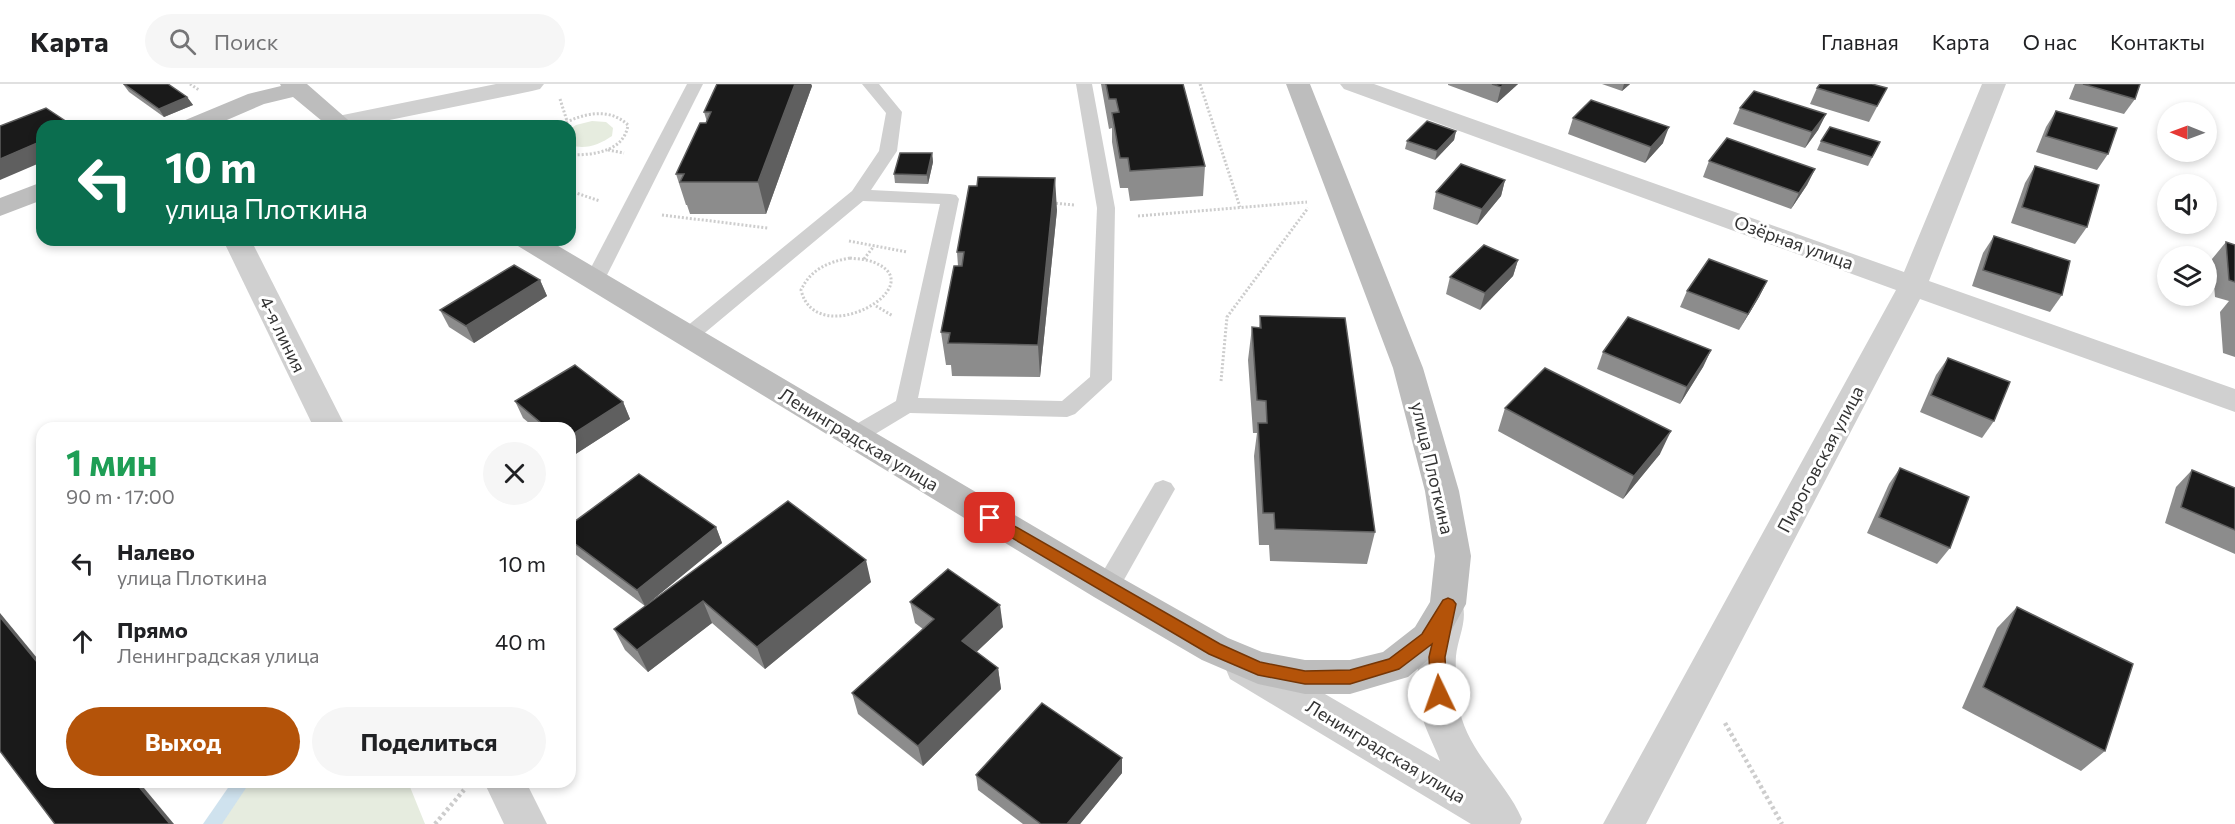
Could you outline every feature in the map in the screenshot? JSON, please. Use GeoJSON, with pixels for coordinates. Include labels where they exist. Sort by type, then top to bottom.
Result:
{"type":"FeatureCollection","features":[{"type":"Feature","properties":{"kind":"street"},"geometry":{"type":"LineString","coordinates":[[360,120],[532,84]]}},
{"type":"Feature","properties":{"kind":"street","name":"улица Плоткина"},"geometry":{"type":"LineString","coordinates":[[1215,649],[1258,668],[1305,678],[1350,677],[1394,665],[1428,638],[1448,604],[1453,556],[1442,490],[1408,368],[1298,84]]}},
{"type":"Feature","properties":{"kind":"street","name":"Озёрная улица"},"geometry":{"type":"LineString","coordinates":[[1352,84],[2235,400]]}},
{"type":"Feature","properties":{"kind":"street","name":"Пироговская улица"},"geometry":{"type":"LineString","coordinates":[[1624,824],[1913,285],[1994,84]]}},
{"type":"Feature","properties":{"kind":"street"},"geometry":{"type":"LineString","coordinates":[[206,120],[256,99],[300,86],[337,120]]}},
{"type":"Feature","properties":{"kind":"street"},"geometry":{"type":"LineString","coordinates":[[0,208],[36,193]]}},
{"type":"Feature","properties":{"kind":"street","name":"4-я линия"},"geometry":{"type":"LineString","coordinates":[[240,246],[327,422]]}},
{"type":"Feature","properties":{"kind":"street","name":"Ленинградская улица"},"geometry":{"type":"LineString","coordinates":[[538,246],[1505,822]]}},
{"type":"Feature","properties":{"kind":"street"},"geometry":{"type":"LineString","coordinates":[[1448,604],[1437,657],[1440,712],[1463,768],[1505,822]]}},
{"type":"Feature","properties":{"kind":"street"},"geometry":{"type":"LineString","coordinates":[[508,788],[526,824]]}},
{"type":"Feature","properties":{"kind":"lane"},"geometry":{"type":"LineString","coordinates":[[594,281],[695,84]]}},
{"type":"Feature","properties":{"kind":"lane"},"geometry":{"type":"LineString","coordinates":[[688,336],[859,195],[888,151],[894,112],[870,84]]}},
{"type":"Feature","properties":{"kind":"lane"},"geometry":{"type":"LineString","coordinates":[[854,436],[906,405],[1067,409],[1101,380],[1106,208],[1084,84]]}},
{"type":"Feature","properties":{"kind":"lane"},"geometry":{"type":"LineString","coordinates":[[859,195],[959,199],[906,405]]}},
{"type":"Feature","properties":{"kind":"lane"},"geometry":{"type":"LineString","coordinates":[[1107,587],[1163,489]]}},
{"type":"Feature","properties":{"kind":"path"},"geometry":{"type":"LineString","coordinates":[[1200,84],[1240,207]]}},
{"type":"Feature","properties":{"kind":"path"},"geometry":{"type":"LineString","coordinates":[[573,120],[599,114],[617,116],[628,125],[628,132],[624,138],[607,150],[595,154],[576,155]]}},
{"type":"Feature","properties":{"kind":"path"},"geometry":{"type":"LineString","coordinates":[[1041,202],[1106,208],[1144,217],[1313,201],[1227,317],[1221,381]]}},
{"type":"Feature","properties":{"kind":"path"},"geometry":{"type":"LineString","coordinates":[[864,259],[874,246]]}},
{"type":"Feature","properties":{"kind":"path"},"geometry":{"type":"LineString","coordinates":[[864,259],[886,269],[891,278],[891,288],[886,297],[876,306],[848,315],[833,315],[820,313],[809,307],[802,299],[801,290],[811,272],[836,260],[864,259]]}},
{"type":"Feature","properties":{"kind":"path"},"geometry":{"type":"LineString","coordinates":[[1704,676],[1720,713],[1782,824]]}},
{"type":"Feature","properties":{"kind":"path"},"geometry":{"type":"LineString","coordinates":[[435,824],[467,788]]}},
{"type":"Feature","properties":{"kind":"shaded area"},"geometry":{"type":"Polygon","coordinates":[[[592,121],[606,122],[613,128],[612,136],[592,146],[576,146],[576,125],[592,121]]]}},
{"type":"Feature","properties":{"kind":"shaded area"},"geometry":{"type":"Polygon","coordinates":[[[238,788],[410,788],[425,824],[212,824],[238,788]]]}},
{"type":"Feature","properties":{"kind":"building"},"geometry":{"type":"Polygon","coordinates":[[[124,84],[168,84],[187,97],[159,109],[124,84]]]}},
{"type":"Feature","properties":{"kind":"building"},"geometry":{"type":"Polygon","coordinates":[[[717,84],[795,84],[758,182],[680,182],[684,174],[676,174],[700,123],[706,123],[711,112],[704,112],[717,84]]]}},
{"type":"Feature","properties":{"kind":"building"},"geometry":{"type":"Polygon","coordinates":[[[1106,84],[1183,84],[1205,166],[1130,171],[1128,158],[1120,158],[1112,113],[1119,112],[1116,99],[1109,99],[1106,84]]]}},
{"type":"Feature","properties":{"kind":"building"},"geometry":{"type":"Polygon","coordinates":[[[1820,84],[1872,84],[1887,88],[1877,106],[1817,88],[1820,84]]]}},
{"type":"Feature","properties":{"kind":"building"},"geometry":{"type":"Polygon","coordinates":[[[2083,84],[2140,84],[2135,99],[2083,84]]]}},
{"type":"Feature","properties":{"kind":"building"},"geometry":{"type":"Polygon","coordinates":[[[1754,91],[1826,114],[1812,132],[1740,108],[1754,91]]]}},
{"type":"Feature","properties":{"kind":"building"},"geometry":{"type":"Polygon","coordinates":[[[1591,100],[1669,127],[1651,147],[1573,118],[1591,100]]]}},
{"type":"Feature","properties":{"kind":"building"},"geometry":{"type":"Polygon","coordinates":[[[46,108],[64,120],[36,120],[36,144],[0,159],[0,126],[46,108]]]}},
{"type":"Feature","properties":{"kind":"building"},"geometry":{"type":"Polygon","coordinates":[[[2056,111],[2117,128],[2108,154],[2046,136],[2056,111]]]}},
{"type":"Feature","properties":{"kind":"building"},"geometry":{"type":"Polygon","coordinates":[[[1427,121],[1456,131],[1437,151],[1407,141],[1427,121]]]}},
{"type":"Feature","properties":{"kind":"building"},"geometry":{"type":"Polygon","coordinates":[[[1830,127],[1880,142],[1872,157],[1821,141],[1830,127]]]}},
{"type":"Feature","properties":{"kind":"building"},"geometry":{"type":"Polygon","coordinates":[[[1727,138],[1815,169],[1799,193],[1709,161],[1727,138]]]}},
{"type":"Feature","properties":{"kind":"building"},"geometry":{"type":"Polygon","coordinates":[[[900,153],[932,153],[927,175],[894,174],[900,153]]]}},
{"type":"Feature","properties":{"kind":"building"},"geometry":{"type":"Polygon","coordinates":[[[1461,164],[1505,180],[1482,209],[1436,192],[1461,164]]]}},
{"type":"Feature","properties":{"kind":"building"},"geometry":{"type":"Polygon","coordinates":[[[2035,166],[2099,185],[2087,227],[2022,207],[2035,166]]]}},
{"type":"Feature","properties":{"kind":"building"},"geometry":{"type":"Polygon","coordinates":[[[978,177],[1055,178],[1038,345],[948,343],[950,333],[941,332],[954,266],[962,266],[964,252],[957,252],[969,186],[977,186],[978,177]]]}},
{"type":"Feature","properties":{"kind":"building"},"geometry":{"type":"Polygon","coordinates":[[[1994,236],[2070,261],[2062,295],[1983,270],[1994,236]]]}},
{"type":"Feature","properties":{"kind":"building"},"geometry":{"type":"Polygon","coordinates":[[[2226,242],[2235,245],[2235,282],[2229,280],[2226,242]]]}},
{"type":"Feature","properties":{"kind":"building"},"geometry":{"type":"Polygon","coordinates":[[[1484,245],[1518,260],[1485,293],[1450,277],[1484,245]]]}},
{"type":"Feature","properties":{"kind":"building"},"geometry":{"type":"Polygon","coordinates":[[[1709,259],[1767,281],[1748,314],[1687,291],[1709,259]]]}},
{"type":"Feature","properties":{"kind":"building"},"geometry":{"type":"Polygon","coordinates":[[[514,265],[540,280],[466,326],[440,310],[514,265]]]}},
{"type":"Feature","properties":{"kind":"building"},"geometry":{"type":"Polygon","coordinates":[[[1260,316],[1345,318],[1375,532],[1275,529],[1274,513],[1263,513],[1258,423],[1267,423],[1266,401],[1257,400],[1252,327],[1261,328],[1260,316]]]}},
{"type":"Feature","properties":{"kind":"building"},"geometry":{"type":"Polygon","coordinates":[[[1628,317],[1711,350],[1687,387],[1603,352],[1628,317]]]}},
{"type":"Feature","properties":{"kind":"building"},"geometry":{"type":"Polygon","coordinates":[[[1948,358],[2010,382],[1994,421],[1931,395],[1948,358]]]}},
{"type":"Feature","properties":{"kind":"building"},"geometry":{"type":"Polygon","coordinates":[[[575,365],[623,402],[576,432],[576,422],[540,422],[515,401],[575,365]]]}},
{"type":"Feature","properties":{"kind":"building"},"geometry":{"type":"Polygon","coordinates":[[[1545,368],[1671,431],[1634,476],[1505,408],[1545,368]]]}},
{"type":"Feature","properties":{"kind":"building"},"geometry":{"type":"Polygon","coordinates":[[[1900,468],[1969,497],[1950,548],[1879,517],[1900,468]]]}},
{"type":"Feature","properties":{"kind":"building"},"geometry":{"type":"Polygon","coordinates":[[[2192,470],[2235,488],[2235,530],[2181,507],[2192,470]]]}},
{"type":"Feature","properties":{"kind":"building"},"geometry":{"type":"Polygon","coordinates":[[[639,474],[716,527],[637,590],[576,544],[576,521],[639,474]]]}},
{"type":"Feature","properties":{"kind":"building"},"geometry":{"type":"Polygon","coordinates":[[[788,501],[866,560],[757,647],[703,601],[637,650],[614,629],[788,501]]]}},
{"type":"Feature","properties":{"kind":"building"},"geometry":{"type":"Polygon","coordinates":[[[948,569],[1000,605],[962,641],[998,668],[918,746],[852,693],[934,619],[910,602],[948,569]]]}},
{"type":"Feature","properties":{"kind":"building"},"geometry":{"type":"Polygon","coordinates":[[[2017,607],[2133,664],[2105,751],[1983,687],[2017,607]]]}},
{"type":"Feature","properties":{"kind":"building"},"geometry":{"type":"Polygon","coordinates":[[[0,617],[36,661],[36,788],[140,788],[170,824],[55,824],[0,751],[0,617]]]}},
{"type":"Feature","properties":{"kind":"building"},"geometry":{"type":"Polygon","coordinates":[[[1042,703],[1122,758],[1067,824],[1041,824],[976,775],[1042,703]]]}},
{"type":"Feature","properties":{"kind":"waterway"},"geometry":{"type":"LineString","coordinates":[[212,824],[238,788]]}},
{"type":"Feature","properties":{"kind":"route"},"geometry":{"type":"LineString","coordinates":[[990,518],[1215,649],[1258,668],[1305,678],[1350,677],[1394,665],[1428,638],[1448,604],[1437,657],[1439,694]]}}]}
